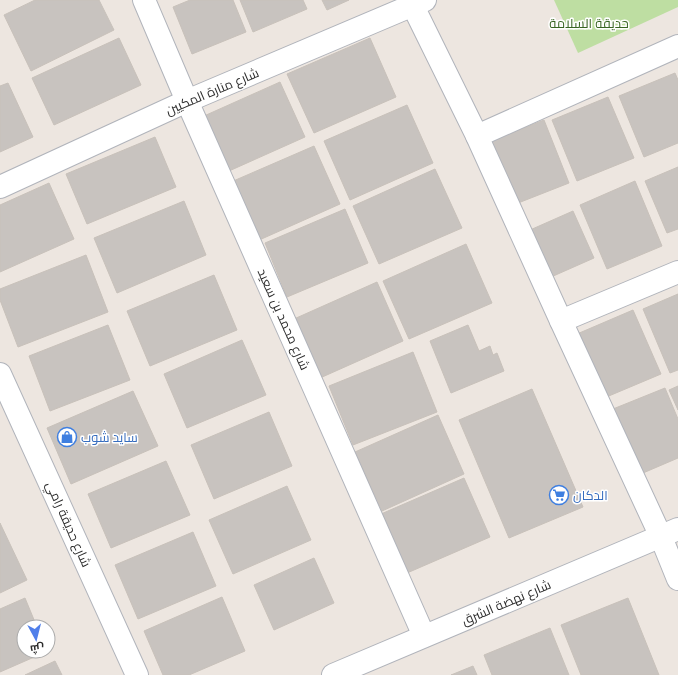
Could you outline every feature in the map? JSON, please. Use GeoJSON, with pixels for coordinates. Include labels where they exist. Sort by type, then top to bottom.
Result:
{"type":"FeatureCollection","features":[{"type":"Feature","properties":{"kind":"street","name":"شارع محمد بن سعيد"},"geometry":{"type":"LineString","coordinates":[[144,0],[187,101],[424,636]]}},
{"type":"Feature","properties":{"kind":"street","name":"شارع منارة المكيين"},"geometry":{"type":"LineString","coordinates":[[0,187],[187,101],[420,3]]}},
{"type":"Feature","properties":{"kind":"street"},"geometry":{"type":"LineString","coordinates":[[420,3],[477,136],[561,321],[669,533],[678,579]]}},
{"type":"Feature","properties":{"kind":"street"},"geometry":{"type":"LineString","coordinates":[[477,136],[678,46]]}},
{"type":"Feature","properties":{"kind":"street"},"geometry":{"type":"LineString","coordinates":[[561,321],[678,272]]}},
{"type":"Feature","properties":{"kind":"street","name":"شارع حديقة رامي"},"geometry":{"type":"LineString","coordinates":[[0,374],[137,675]]}},
{"type":"Feature","properties":{"kind":"street","name":"شارع نهضة الشرق"},"geometry":{"type":"LineString","coordinates":[[334,675],[669,533]]}},
{"type":"Feature","properties":{"kind":"green space","name":"حديقة السلامة"},"geometry":{"type":"Polygon","coordinates":[[[554,0],[678,0],[678,7],[578,53],[554,0]]]}},
{"type":"Feature","properties":{"kind":"building"},"geometry":{"type":"Polygon","coordinates":[[[35,0],[99,0],[114,30],[31,71],[4,15],[35,0]]]}},
{"type":"Feature","properties":{"kind":"building"},"geometry":{"type":"Polygon","coordinates":[[[190,0],[233,0],[246,32],[192,54],[173,7],[190,0]]]}},
{"type":"Feature","properties":{"kind":"building"},"geometry":{"type":"Polygon","coordinates":[[[240,0],[303,0],[307,9],[253,32],[240,0]]]}},
{"type":"Feature","properties":{"kind":"building"},"geometry":{"type":"Polygon","coordinates":[[[322,0],[349,0],[327,10],[322,0]]]}},
{"type":"Feature","properties":{"kind":"building"},"geometry":{"type":"Polygon","coordinates":[[[119,38],[141,85],[54,125],[32,78],[119,38]]]}},
{"type":"Feature","properties":{"kind":"building"},"geometry":{"type":"Polygon","coordinates":[[[370,38],[396,97],[314,133],[287,74],[370,38]]]}},
{"type":"Feature","properties":{"kind":"building"},"geometry":{"type":"Polygon","coordinates":[[[675,73],[678,80],[678,143],[644,157],[619,96],[675,73]]]}},
{"type":"Feature","properties":{"kind":"building"},"geometry":{"type":"Polygon","coordinates":[[[280,82],[305,137],[229,171],[204,116],[280,82]]]}},
{"type":"Feature","properties":{"kind":"building"},"geometry":{"type":"Polygon","coordinates":[[[8,83],[33,137],[0,152],[0,86],[8,83]]]}},
{"type":"Feature","properties":{"kind":"building"},"geometry":{"type":"Polygon","coordinates":[[[608,97],[634,158],[577,181],[552,120],[608,97]]]}},
{"type":"Feature","properties":{"kind":"building"},"geometry":{"type":"Polygon","coordinates":[[[407,105],[433,163],[350,200],[324,141],[407,105]]]}},
{"type":"Feature","properties":{"kind":"building"},"geometry":{"type":"Polygon","coordinates":[[[544,120],[569,183],[513,205],[487,143],[544,120]]]}},
{"type":"Feature","properties":{"kind":"building"},"geometry":{"type":"Polygon","coordinates":[[[155,137],[176,187],[87,224],[66,174],[155,137]]]}},
{"type":"Feature","properties":{"kind":"building"},"geometry":{"type":"Polygon","coordinates":[[[314,146],[340,204],[257,241],[231,182],[314,146]]]}},
{"type":"Feature","properties":{"kind":"building"},"geometry":{"type":"Polygon","coordinates":[[[678,167],[678,229],[667,233],[645,181],[678,167]]]}},
{"type":"Feature","properties":{"kind":"building"},"geometry":{"type":"Polygon","coordinates":[[[435,169],[462,228],[379,264],[353,206],[435,169]]]}},
{"type":"Feature","properties":{"kind":"building"},"geometry":{"type":"Polygon","coordinates":[[[635,181],[662,246],[607,269],[580,205],[635,181]]]}},
{"type":"Feature","properties":{"kind":"building"},"geometry":{"type":"Polygon","coordinates":[[[49,183],[74,239],[0,272],[0,205],[49,183]]]}},
{"type":"Feature","properties":{"kind":"building"},"geometry":{"type":"Polygon","coordinates":[[[184,201],[206,255],[117,293],[94,238],[184,201]]]}},
{"type":"Feature","properties":{"kind":"building"},"geometry":{"type":"Polygon","coordinates":[[[345,209],[368,263],[287,297],[265,243],[345,209]]]}},
{"type":"Feature","properties":{"kind":"building"},"geometry":{"type":"Polygon","coordinates":[[[573,211],[594,258],[542,281],[521,234],[573,211]]]}},
{"type":"Feature","properties":{"kind":"building"},"geometry":{"type":"Polygon","coordinates":[[[466,244],[492,303],[409,339],[383,281],[466,244]]]}},
{"type":"Feature","properties":{"kind":"building"},"geometry":{"type":"Polygon","coordinates":[[[86,255],[108,312],[18,347],[0,300],[0,289],[86,255]]]}},
{"type":"Feature","properties":{"kind":"building"},"geometry":{"type":"Polygon","coordinates":[[[214,275],[237,330],[150,366],[127,311],[214,275]]]}},
{"type":"Feature","properties":{"kind":"building"},"geometry":{"type":"Polygon","coordinates":[[[377,282],[403,341],[320,378],[294,319],[377,282]]]}},
{"type":"Feature","properties":{"kind":"building"},"geometry":{"type":"Polygon","coordinates":[[[678,294],[678,370],[670,373],[643,309],[678,294]]]}},
{"type":"Feature","properties":{"kind":"building"},"geometry":{"type":"Polygon","coordinates":[[[633,310],[661,374],[604,398],[577,334],[633,310]]]}},
{"type":"Feature","properties":{"kind":"building"},"geometry":{"type":"Polygon","coordinates":[[[108,325],[130,380],[50,411],[29,356],[108,325]]]}},
{"type":"Feature","properties":{"kind":"building"},"geometry":{"type":"Polygon","coordinates":[[[468,325],[479,351],[490,346],[493,355],[497,353],[504,371],[451,393],[430,341],[468,325]]]}},
{"type":"Feature","properties":{"kind":"building"},"geometry":{"type":"Polygon","coordinates":[[[242,340],[266,395],[187,428],[164,374],[242,340]]]}},
{"type":"Feature","properties":{"kind":"building"},"geometry":{"type":"Polygon","coordinates":[[[413,352],[437,412],[353,445],[329,386],[413,352]]]}},
{"type":"Feature","properties":{"kind":"building"},"geometry":{"type":"Polygon","coordinates":[[[678,386],[678,410],[669,390],[678,386]]]}},
{"type":"Feature","properties":{"kind":"building"},"geometry":{"type":"Polygon","coordinates":[[[665,388],[678,419],[678,458],[636,476],[608,411],[665,388]]]}},
{"type":"Feature","properties":{"kind":"building"},"geometry":{"type":"Polygon","coordinates":[[[532,389],[583,507],[509,538],[459,420],[532,389]]]}},
{"type":"Feature","properties":{"kind":"building"},"geometry":{"type":"Polygon","coordinates":[[[133,391],[158,446],[71,484],[47,428],[133,391]]]}},
{"type":"Feature","properties":{"kind":"building"},"geometry":{"type":"Polygon","coordinates":[[[269,412],[292,466],[214,499],[191,445],[269,412]]]}},
{"type":"Feature","properties":{"kind":"building"},"geometry":{"type":"Polygon","coordinates":[[[438,415],[464,474],[382,511],[355,452],[438,415]]]}},
{"type":"Feature","properties":{"kind":"building"},"geometry":{"type":"Polygon","coordinates":[[[166,461],[190,515],[111,548],[88,494],[166,461]]]}},
{"type":"Feature","properties":{"kind":"building"},"geometry":{"type":"Polygon","coordinates":[[[464,478],[490,537],[407,573],[381,514],[464,478]]]}},
{"type":"Feature","properties":{"kind":"building"},"geometry":{"type":"Polygon","coordinates":[[[287,486],[311,540],[233,574],[209,520],[287,486]]]}},
{"type":"Feature","properties":{"kind":"building"},"geometry":{"type":"Polygon","coordinates":[[[0,523],[27,580],[0,593],[0,523]]]}},
{"type":"Feature","properties":{"kind":"building"},"geometry":{"type":"Polygon","coordinates":[[[193,532],[216,586],[138,619],[115,565],[193,532]]]}},
{"type":"Feature","properties":{"kind":"building"},"geometry":{"type":"Polygon","coordinates":[[[314,558],[334,603],[274,630],[254,585],[314,558]]]}},
{"type":"Feature","properties":{"kind":"building"},"geometry":{"type":"Polygon","coordinates":[[[222,597],[245,651],[189,675],[163,675],[144,631],[222,597]]]}},
{"type":"Feature","properties":{"kind":"building"},"geometry":{"type":"Polygon","coordinates":[[[25,598],[34,619],[16,619],[16,659],[30,659],[0,672],[0,609],[25,598]]]}},
{"type":"Feature","properties":{"kind":"building"},"geometry":{"type":"Polygon","coordinates":[[[628,598],[659,675],[581,675],[561,625],[628,598]]]}},
{"type":"Feature","properties":{"kind":"building"},"geometry":{"type":"Polygon","coordinates":[[[550,628],[569,675],[492,675],[484,655],[550,628]]]}},
{"type":"Feature","properties":{"kind":"building"},"geometry":{"type":"Polygon","coordinates":[[[55,661],[62,675],[25,675],[55,661]]]}},
{"type":"Feature","properties":{"kind":"building"},"geometry":{"type":"Polygon","coordinates":[[[473,666],[477,675],[451,675],[473,666]]]}},
{"type":"Feature","properties":{"kind":"place","name":"سايد شوب"},"geometry":{"type":"Point","coordinates":[67,437]}},
{"type":"Feature","properties":{"kind":"place","name":"الدكان"},"geometry":{"type":"Point","coordinates":[559,495]}}]}
